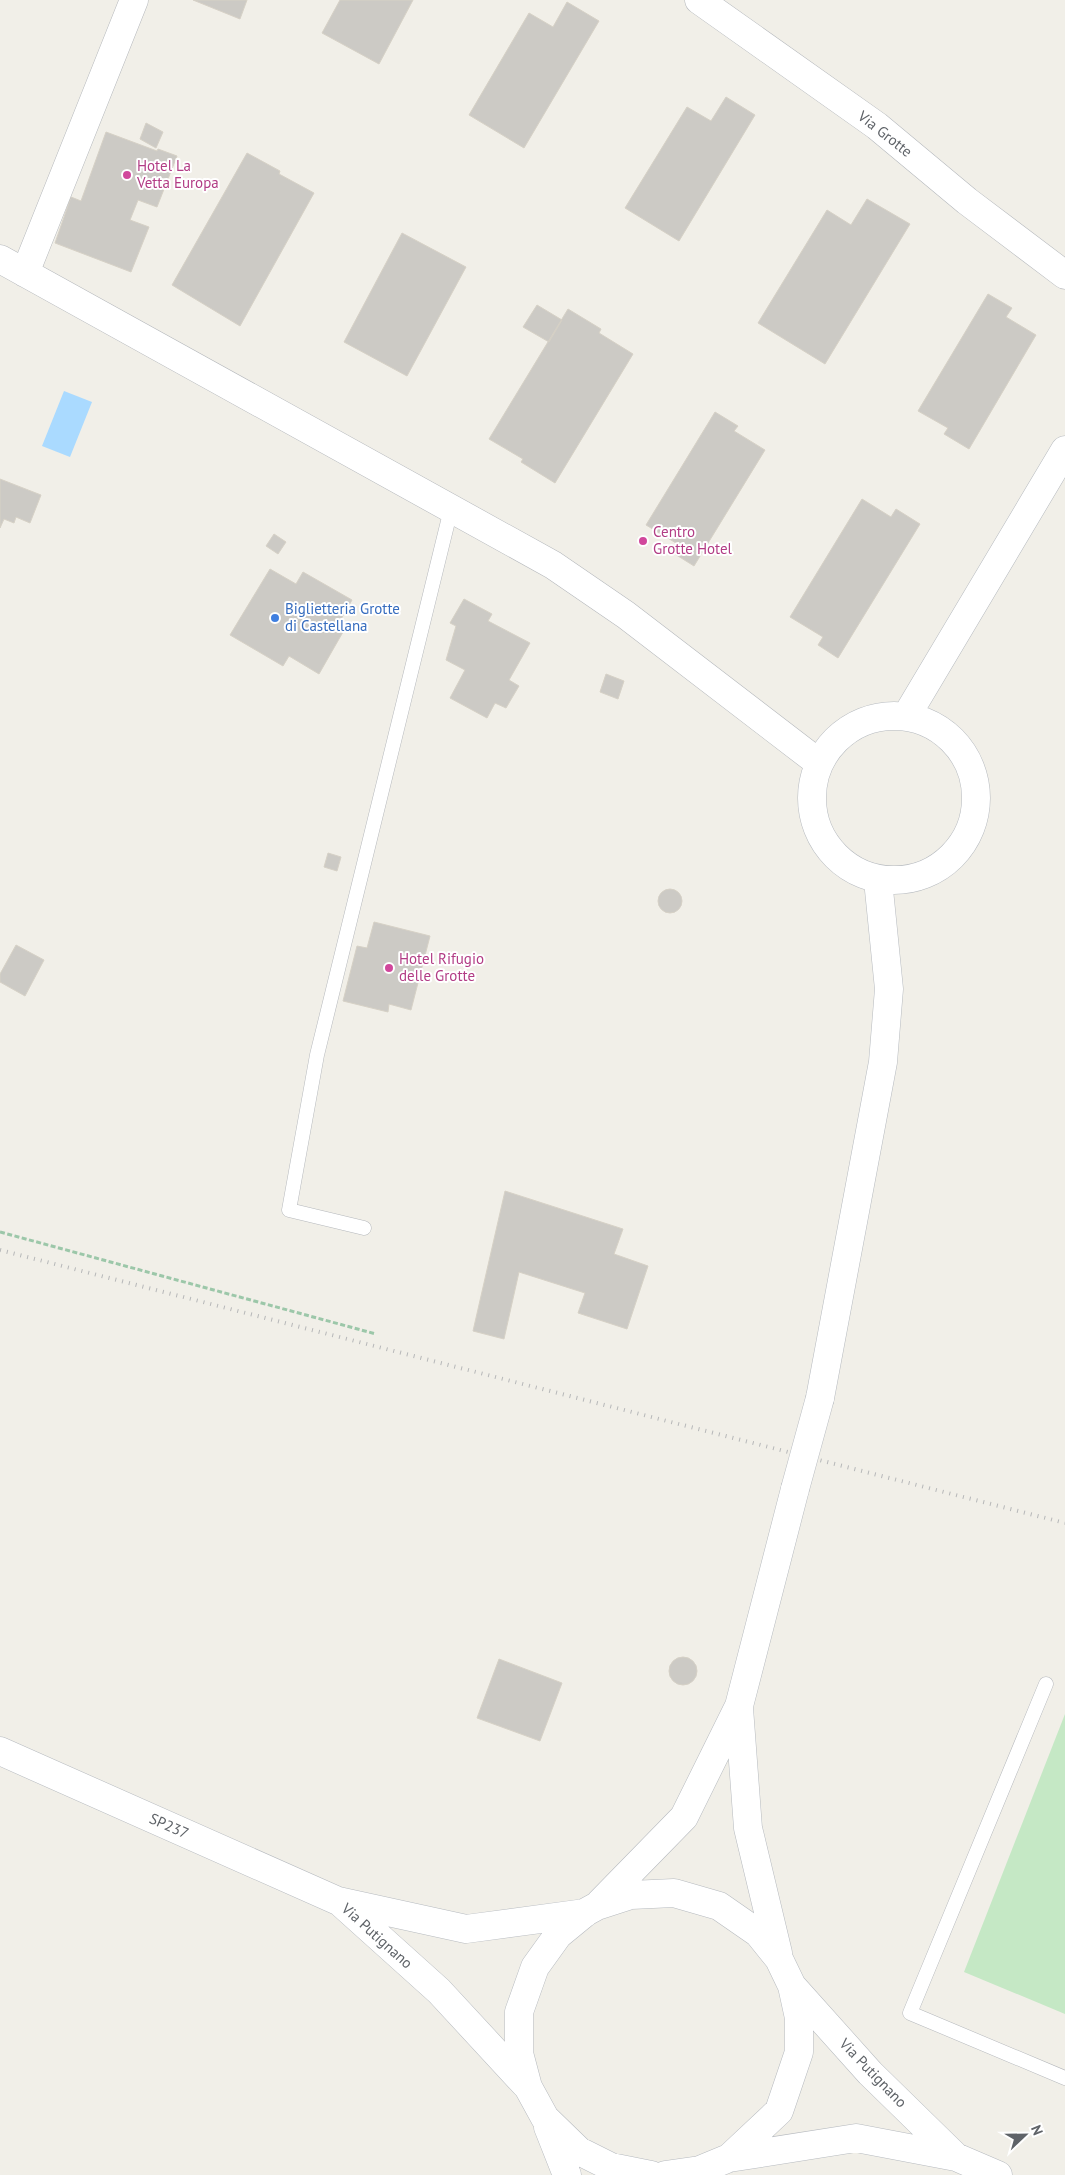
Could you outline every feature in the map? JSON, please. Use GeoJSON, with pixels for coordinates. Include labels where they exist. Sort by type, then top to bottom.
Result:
{"type":"FeatureCollection","features":[{"type":"Feature","properties":{"kind":"main road"},"geometry":{"type":"LineString","coordinates":[[25,273],[134,0]]}},
{"type":"Feature","properties":{"kind":"main road","name":"Via Grotte"},"geometry":{"type":"LineString","coordinates":[[699,0],[877,126],[967,201],[1065,275]]}},
{"type":"Feature","properties":{"kind":"main road"},"geometry":{"type":"LineString","coordinates":[[0,259],[553,565],[626,615],[819,763]]}},
{"type":"Feature","properties":{"kind":"main road"},"geometry":{"type":"LineString","coordinates":[[906,716],[1065,450]]}},
{"type":"Feature","properties":{"kind":"main road"},"geometry":{"type":"LineString","coordinates":[[877,716],[906,716],[939,728],[960,748],[973,774],[977,802],[971,830],[964,844],[944,865],[918,878],[878,880],[842,863],[823,841],[814,820],[811,791],[819,763],[832,742],[855,725],[877,716]]}},
{"type":"Feature","properties":{"kind":"main road"},"geometry":{"type":"LineString","coordinates":[[592,1909],[684,1816],[738,1706],[820,1398],[883,1062],[889,989],[878,880]]}},
{"type":"Feature","properties":{"kind":"main road"},"geometry":{"type":"LineString","coordinates":[[738,1706],[748,1828],[779,1959]]}},
{"type":"Feature","properties":{"kind":"main road","name":"SP237"},"geometry":{"type":"LineString","coordinates":[[0,1752],[338,1901]]}},
{"type":"Feature","properties":{"kind":"main road","name":"Via Putignano"},"geometry":{"type":"LineString","coordinates":[[338,1901],[466,1929],[592,1909],[631,1895],[674,1893],[719,1906],[758,1933],[779,1959],[792,1986],[800,2018],[800,2052],[779,2111],[729,2158]]}},
{"type":"Feature","properties":{"kind":"main road","name":"Via Putignano"},"geometry":{"type":"LineString","coordinates":[[338,1901],[439,1991],[528,2087]]}},
{"type":"Feature","properties":{"kind":"main road","name":"Via Putignano"},"geometry":{"type":"LineString","coordinates":[[592,1909],[558,1935],[535,1966],[519,2012],[519,2053],[528,2087],[545,2118],[579,2151],[610,2167],[651,2175]]}},
{"type":"Feature","properties":{"kind":"main road","name":"Via Putignano"},"geometry":{"type":"LineString","coordinates":[[792,1986],[870,2073],[956,2158]]}},
{"type":"Feature","properties":{"kind":"main road"},"geometry":{"type":"LineString","coordinates":[[545,2118],[567,2175]]}},
{"type":"Feature","properties":{"kind":"main road","name":"Via Putignano"},"geometry":{"type":"LineString","coordinates":[[665,2175],[698,2173],[729,2158],[856,2138],[956,2158],[998,2175]]}},
{"type":"Feature","properties":{"kind":"lane"},"geometry":{"type":"LineString","coordinates":[[364,1228],[290,1210],[317,1055],[451,508]]}},
{"type":"Feature","properties":{"kind":"lane"},"geometry":{"type":"LineString","coordinates":[[1046,1684],[910,2013],[1065,2078]]}},
{"type":"Feature","properties":{"kind":"path"},"geometry":{"type":"LineString","coordinates":[[0,1232],[376,1334]]}},
{"type":"Feature","properties":{"kind":"green space"},"geometry":{"type":"Polygon","coordinates":[[[1065,1714],[1065,2014],[964,1972],[1065,1714]]]}},
{"type":"Feature","properties":{"kind":"water"},"geometry":{"type":"Polygon","coordinates":[[[64,391],[92,402],[70,457],[42,446],[64,391]]]}},
{"type":"Feature","properties":{"kind":"building"},"geometry":{"type":"Polygon","coordinates":[[[193,0],[247,0],[240,19],[193,0]]]}},
{"type":"Feature","properties":{"kind":"building"},"geometry":{"type":"Polygon","coordinates":[[[340,0],[413,0],[379,64],[322,33],[340,0]]]}},
{"type":"Feature","properties":{"kind":"building"},"geometry":{"type":"Polygon","coordinates":[[[567,2],[599,21],[524,148],[469,115],[529,13],[553,27],[567,2]]]}},
{"type":"Feature","properties":{"kind":"building"},"geometry":{"type":"Polygon","coordinates":[[[726,97],[755,115],[679,241],[625,208],[687,107],[711,121],[726,97]]]}},
{"type":"Feature","properties":{"kind":"building"},"geometry":{"type":"Polygon","coordinates":[[[146,123],[163,132],[156,148],[140,139],[146,123]]]}},
{"type":"Feature","properties":{"kind":"building"},"geometry":{"type":"Polygon","coordinates":[[[106,132],[157,151],[158,149],[177,156],[157,207],[138,200],[130,220],[149,227],[131,272],[55,243],[71,197],[81,201],[106,132]]]}},
{"type":"Feature","properties":{"kind":"building"},"geometry":{"type":"Polygon","coordinates":[[[247,153],[280,171],[279,174],[314,193],[240,326],[172,285],[247,153]]]}},
{"type":"Feature","properties":{"kind":"building"},"geometry":{"type":"Polygon","coordinates":[[[867,199],[910,224],[825,364],[758,323],[827,210],[851,225],[867,199]]]}},
{"type":"Feature","properties":{"kind":"building"},"geometry":{"type":"Polygon","coordinates":[[[402,233],[466,267],[407,376],[344,342],[402,233]]]}},
{"type":"Feature","properties":{"kind":"building"},"geometry":{"type":"Polygon","coordinates":[[[988,294],[1012,308],[1006,317],[1036,335],[969,449],[944,434],[948,428],[918,411],[988,294]]]}},
{"type":"Feature","properties":{"kind":"building"},"geometry":{"type":"Polygon","coordinates":[[[537,305],[562,320],[549,342],[523,327],[537,305]]]}},
{"type":"Feature","properties":{"kind":"building"},"geometry":{"type":"Polygon","coordinates":[[[568,309],[601,329],[599,333],[633,354],[555,483],[521,462],[523,459],[489,439],[568,309]]]}},
{"type":"Feature","properties":{"kind":"building"},"geometry":{"type":"Polygon","coordinates":[[[715,412],[738,426],[734,431],[765,450],[694,566],[670,551],[676,543],[646,525],[715,412]]]}},
{"type":"Feature","properties":{"kind":"building"},"geometry":{"type":"Polygon","coordinates":[[[0,479],[41,495],[30,523],[16,517],[14,523],[4,519],[0,528],[0,479]]]}},
{"type":"Feature","properties":{"kind":"building"},"geometry":{"type":"Polygon","coordinates":[[[862,499],[891,517],[896,509],[920,524],[838,658],[818,645],[823,637],[790,617],[862,499]]]}},
{"type":"Feature","properties":{"kind":"building"},"geometry":{"type":"Polygon","coordinates":[[[274,534],[286,542],[278,554],[266,546],[274,534]]]}},
{"type":"Feature","properties":{"kind":"building"},"geometry":{"type":"Polygon","coordinates":[[[270,569],[296,584],[303,572],[352,600],[340,621],[347,625],[319,674],[289,656],[283,666],[230,635],[270,569]]]}},
{"type":"Feature","properties":{"kind":"building"},"geometry":{"type":"Polygon","coordinates":[[[464,599],[492,614],[488,621],[530,643],[509,680],[519,686],[506,708],[495,703],[487,718],[450,698],[465,670],[446,660],[456,626],[450,623],[464,599]]]}},
{"type":"Feature","properties":{"kind":"building"},"geometry":{"type":"Polygon","coordinates":[[[606,674],[624,681],[618,699],[600,692],[606,674]]]}},
{"type":"Feature","properties":{"kind":"building"},"geometry":{"type":"Polygon","coordinates":[[[328,853],[341,857],[337,871],[324,867],[328,853]]]}},
{"type":"Feature","properties":{"kind":"building"},"geometry":{"type":"Polygon","coordinates":[[[670,889],[679,892],[682,901],[679,910],[670,913],[661,910],[658,901],[661,892],[670,889]]]}},
{"type":"Feature","properties":{"kind":"building"},"geometry":{"type":"Polygon","coordinates":[[[374,922],[430,936],[411,1010],[389,1004],[388,1012],[343,1001],[357,946],[367,948],[374,922]]]}},
{"type":"Feature","properties":{"kind":"building"},"geometry":{"type":"Polygon","coordinates":[[[16,945],[44,960],[25,996],[0,982],[0,974],[16,945]]]}},
{"type":"Feature","properties":{"kind":"building"},"geometry":{"type":"Polygon","coordinates":[[[505,1191],[623,1229],[614,1254],[648,1266],[627,1329],[578,1313],[585,1293],[519,1272],[504,1339],[473,1331],[505,1191]]]}},
{"type":"Feature","properties":{"kind":"building"},"geometry":{"type":"Polygon","coordinates":[[[683,1657],[693,1661],[697,1671],[693,1681],[683,1685],[673,1681],[669,1671],[673,1661],[683,1657]]]}},
{"type":"Feature","properties":{"kind":"building"},"geometry":{"type":"Polygon","coordinates":[[[499,1659],[562,1683],[540,1741],[477,1718],[499,1659]]]}},
{"type":"Feature","properties":{"kind":"railway"},"geometry":{"type":"LineString","coordinates":[[0,1250],[1065,1523]]}},
{"type":"Feature","properties":{"kind":"place","name":"Hotel La Vetta Europa"},"geometry":{"type":"Point","coordinates":[127,175]}},
{"type":"Feature","properties":{"kind":"place","name":"Centro Grotte Hotel"},"geometry":{"type":"Point","coordinates":[643,541]}},
{"type":"Feature","properties":{"kind":"place","name":"Biglietteria Grotte di Castellana"},"geometry":{"type":"Point","coordinates":[275,618]}},
{"type":"Feature","properties":{"kind":"place","name":"Hotel Rifugio delle Grotte"},"geometry":{"type":"Point","coordinates":[389,968]}}]}
